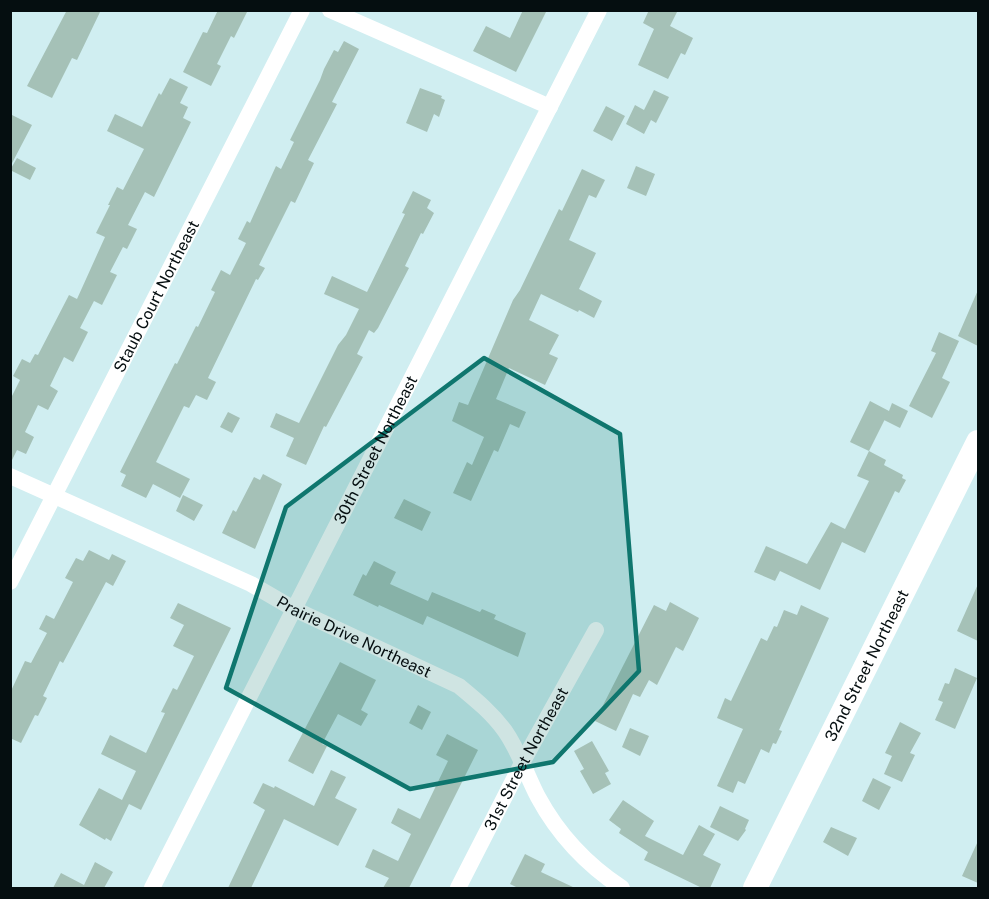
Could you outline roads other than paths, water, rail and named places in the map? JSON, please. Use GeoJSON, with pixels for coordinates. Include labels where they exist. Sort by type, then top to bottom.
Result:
{"type":"FeatureCollection","features":[{"type":"Feature","properties":{"kind":"main road","name":"32nd Street Northeast"},"geometry":{"type":"LineString","coordinates":[[755,888],[978,442]]}},
{"type":"Feature","properties":{"kind":"street","name":"Staub Court Northeast"},"geometry":{"type":"LineString","coordinates":[[10,582],[302,10]]}},
{"type":"Feature","properties":{"kind":"street"},"geometry":{"type":"LineString","coordinates":[[330,10],[550,108]]}},
{"type":"Feature","properties":{"kind":"street","name":"30th Street Northeast"},"geometry":{"type":"LineString","coordinates":[[152,888],[599,10]]}},
{"type":"Feature","properties":{"kind":"street","name":"Prairie Drive Northeast"},"geometry":{"type":"LineString","coordinates":[[10,476],[251,584],[294,609],[459,686],[483,705],[506,732],[539,799],[558,829],[598,873],[622,888]]}},
{"type":"Feature","properties":{"kind":"street","name":"31st Street Northeast"},"geometry":{"type":"LineString","coordinates":[[458,888],[522,763],[596,630]]}}]}
